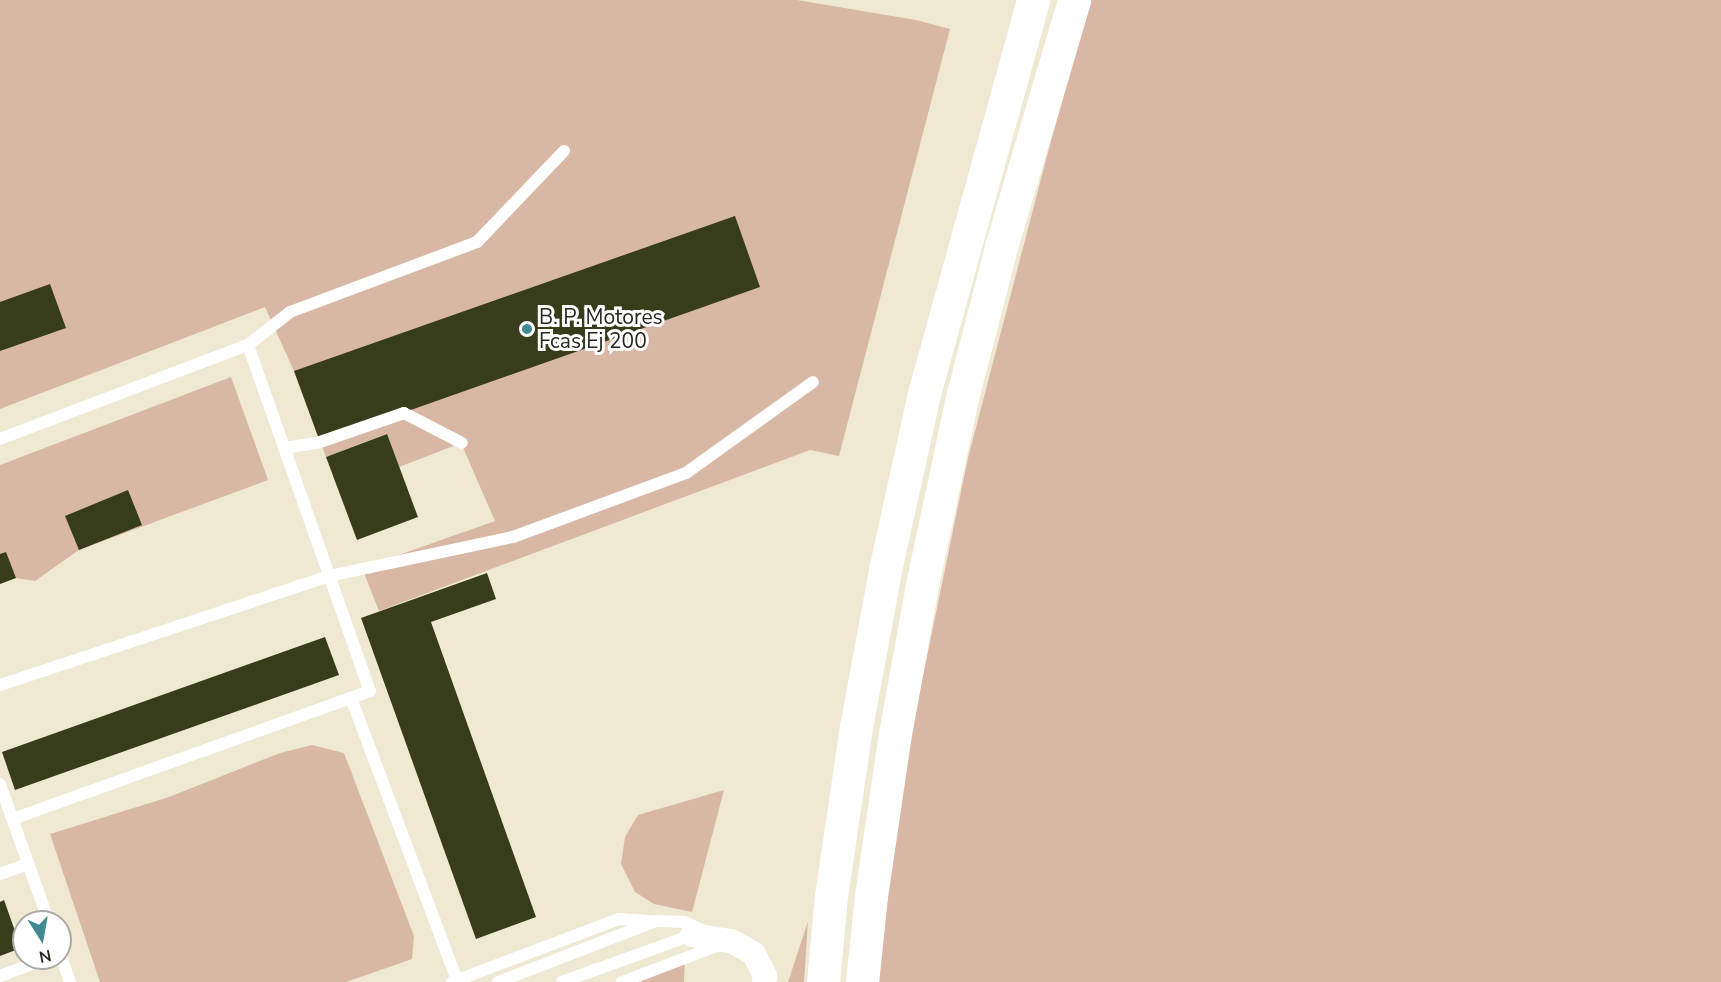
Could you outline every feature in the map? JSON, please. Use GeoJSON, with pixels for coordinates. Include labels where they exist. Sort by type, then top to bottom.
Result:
{"type":"FeatureCollection","features":[{"type":"Feature","properties":{"kind":"main road"},"geometry":{"type":"LineString","coordinates":[[823,982],[831,896],[855,738],[885,570],[925,390],[1033,0]]}},
{"type":"Feature","properties":{"kind":"main road"},"geometry":{"type":"LineString","coordinates":[[862,982],[871,896],[895,734],[922,580],[963,394],[1001,247],[1074,0]]}},
{"type":"Feature","properties":{"kind":"street"},"geometry":{"type":"LineString","coordinates":[[692,935],[731,941],[754,954],[765,976],[764,982]]}},
{"type":"Feature","properties":{"kind":"lane"},"geometry":{"type":"LineString","coordinates":[[0,439],[248,345],[290,312],[477,242],[564,151]]}},
{"type":"Feature","properties":{"kind":"lane"},"geometry":{"type":"LineString","coordinates":[[12,819],[370,691],[248,345]]}},
{"type":"Feature","properties":{"kind":"lane"},"geometry":{"type":"LineString","coordinates":[[0,685],[329,576],[513,537],[686,473],[813,382]]}},
{"type":"Feature","properties":{"kind":"lane"},"geometry":{"type":"LineString","coordinates":[[284,448],[320,442],[404,414],[462,443]]}},
{"type":"Feature","properties":{"kind":"lane"},"geometry":{"type":"LineString","coordinates":[[351,698],[458,982]]}},
{"type":"Feature","properties":{"kind":"lane"},"geometry":{"type":"LineString","coordinates":[[0,784],[45,910]]}},
{"type":"Feature","properties":{"kind":"lane"},"geometry":{"type":"LineString","coordinates":[[0,874],[28,864]]}},
{"type":"Feature","properties":{"kind":"lane"},"geometry":{"type":"LineString","coordinates":[[452,982],[619,919],[684,922],[731,941]]}},
{"type":"Feature","properties":{"kind":"lane"},"geometry":{"type":"LineString","coordinates":[[498,982],[656,921]]}},
{"type":"Feature","properties":{"kind":"lane"},"geometry":{"type":"LineString","coordinates":[[562,982],[692,935]]}},
{"type":"Feature","properties":{"kind":"lane"},"geometry":{"type":"LineString","coordinates":[[622,982],[731,941]]}},
{"type":"Feature","properties":{"kind":"lane"},"geometry":{"type":"LineString","coordinates":[[0,976],[16,970]]}},
{"type":"Feature","properties":{"kind":"shaded area"},"geometry":{"type":"Polygon","coordinates":[[[0,0],[797,0],[916,20],[950,29],[839,456],[810,450],[379,611],[362,568],[495,521],[461,443],[399,467],[386,434],[326,457],[294,371],[265,307],[0,409],[0,0]]]}},
{"type":"Feature","properties":{"kind":"shaded area"},"geometry":{"type":"Polygon","coordinates":[[[1091,0],[1721,0],[1721,982],[879,982],[885,911],[911,734],[968,458],[1051,141],[1091,0]]]}},
{"type":"Feature","properties":{"kind":"shaded area"},"geometry":{"type":"Polygon","coordinates":[[[231,377],[268,480],[79,550],[35,581],[16,578],[0,584],[0,465],[231,377]]]}},
{"type":"Feature","properties":{"kind":"shaded area"},"geometry":{"type":"Polygon","coordinates":[[[312,745],[344,753],[414,936],[412,959],[346,982],[100,982],[50,834],[169,797],[280,753],[312,745]]]}},
{"type":"Feature","properties":{"kind":"shaded area"},"geometry":{"type":"Polygon","coordinates":[[[724,790],[692,912],[654,904],[635,892],[621,864],[625,837],[638,815],[724,790]]]}},
{"type":"Feature","properties":{"kind":"shaded area"},"geometry":{"type":"Polygon","coordinates":[[[808,921],[804,982],[788,982],[808,921]]]}},
{"type":"Feature","properties":{"kind":"shaded area"},"geometry":{"type":"Polygon","coordinates":[[[685,957],[684,982],[622,982],[685,957]]]}},
{"type":"Feature","properties":{"kind":"building","name":"B. P. Motores Fcas Ej 200"},"geometry":{"type":"Polygon","coordinates":[[[735,216],[760,287],[320,442],[294,371],[735,216]]]}},
{"type":"Feature","properties":{"kind":"building"},"geometry":{"type":"Polygon","coordinates":[[[50,284],[66,328],[0,351],[0,302],[50,284]]]}},
{"type":"Feature","properties":{"kind":"building"},"geometry":{"type":"Polygon","coordinates":[[[387,434],[418,517],[357,540],[326,457],[387,434]]]}},
{"type":"Feature","properties":{"kind":"building"},"geometry":{"type":"Polygon","coordinates":[[[128,490],[142,525],[79,550],[65,516],[128,490]]]}},
{"type":"Feature","properties":{"kind":"building"},"geometry":{"type":"Polygon","coordinates":[[[6,552],[16,578],[0,584],[0,554],[6,552]]]}},
{"type":"Feature","properties":{"kind":"building"},"geometry":{"type":"Polygon","coordinates":[[[487,573],[496,599],[431,622],[536,917],[476,939],[361,618],[487,573]]]}},
{"type":"Feature","properties":{"kind":"building"},"geometry":{"type":"Polygon","coordinates":[[[325,637],[339,675],[15,790],[2,752],[325,637]]]}},
{"type":"Feature","properties":{"kind":"building"},"geometry":{"type":"Polygon","coordinates":[[[4,900],[12,923],[12,951],[0,956],[0,902],[4,900]]]}},
{"type":"Feature","properties":{"kind":"place","name":"B. P. Motores Fcas Ej 200"},"geometry":{"type":"Point","coordinates":[527,329]}}]}
